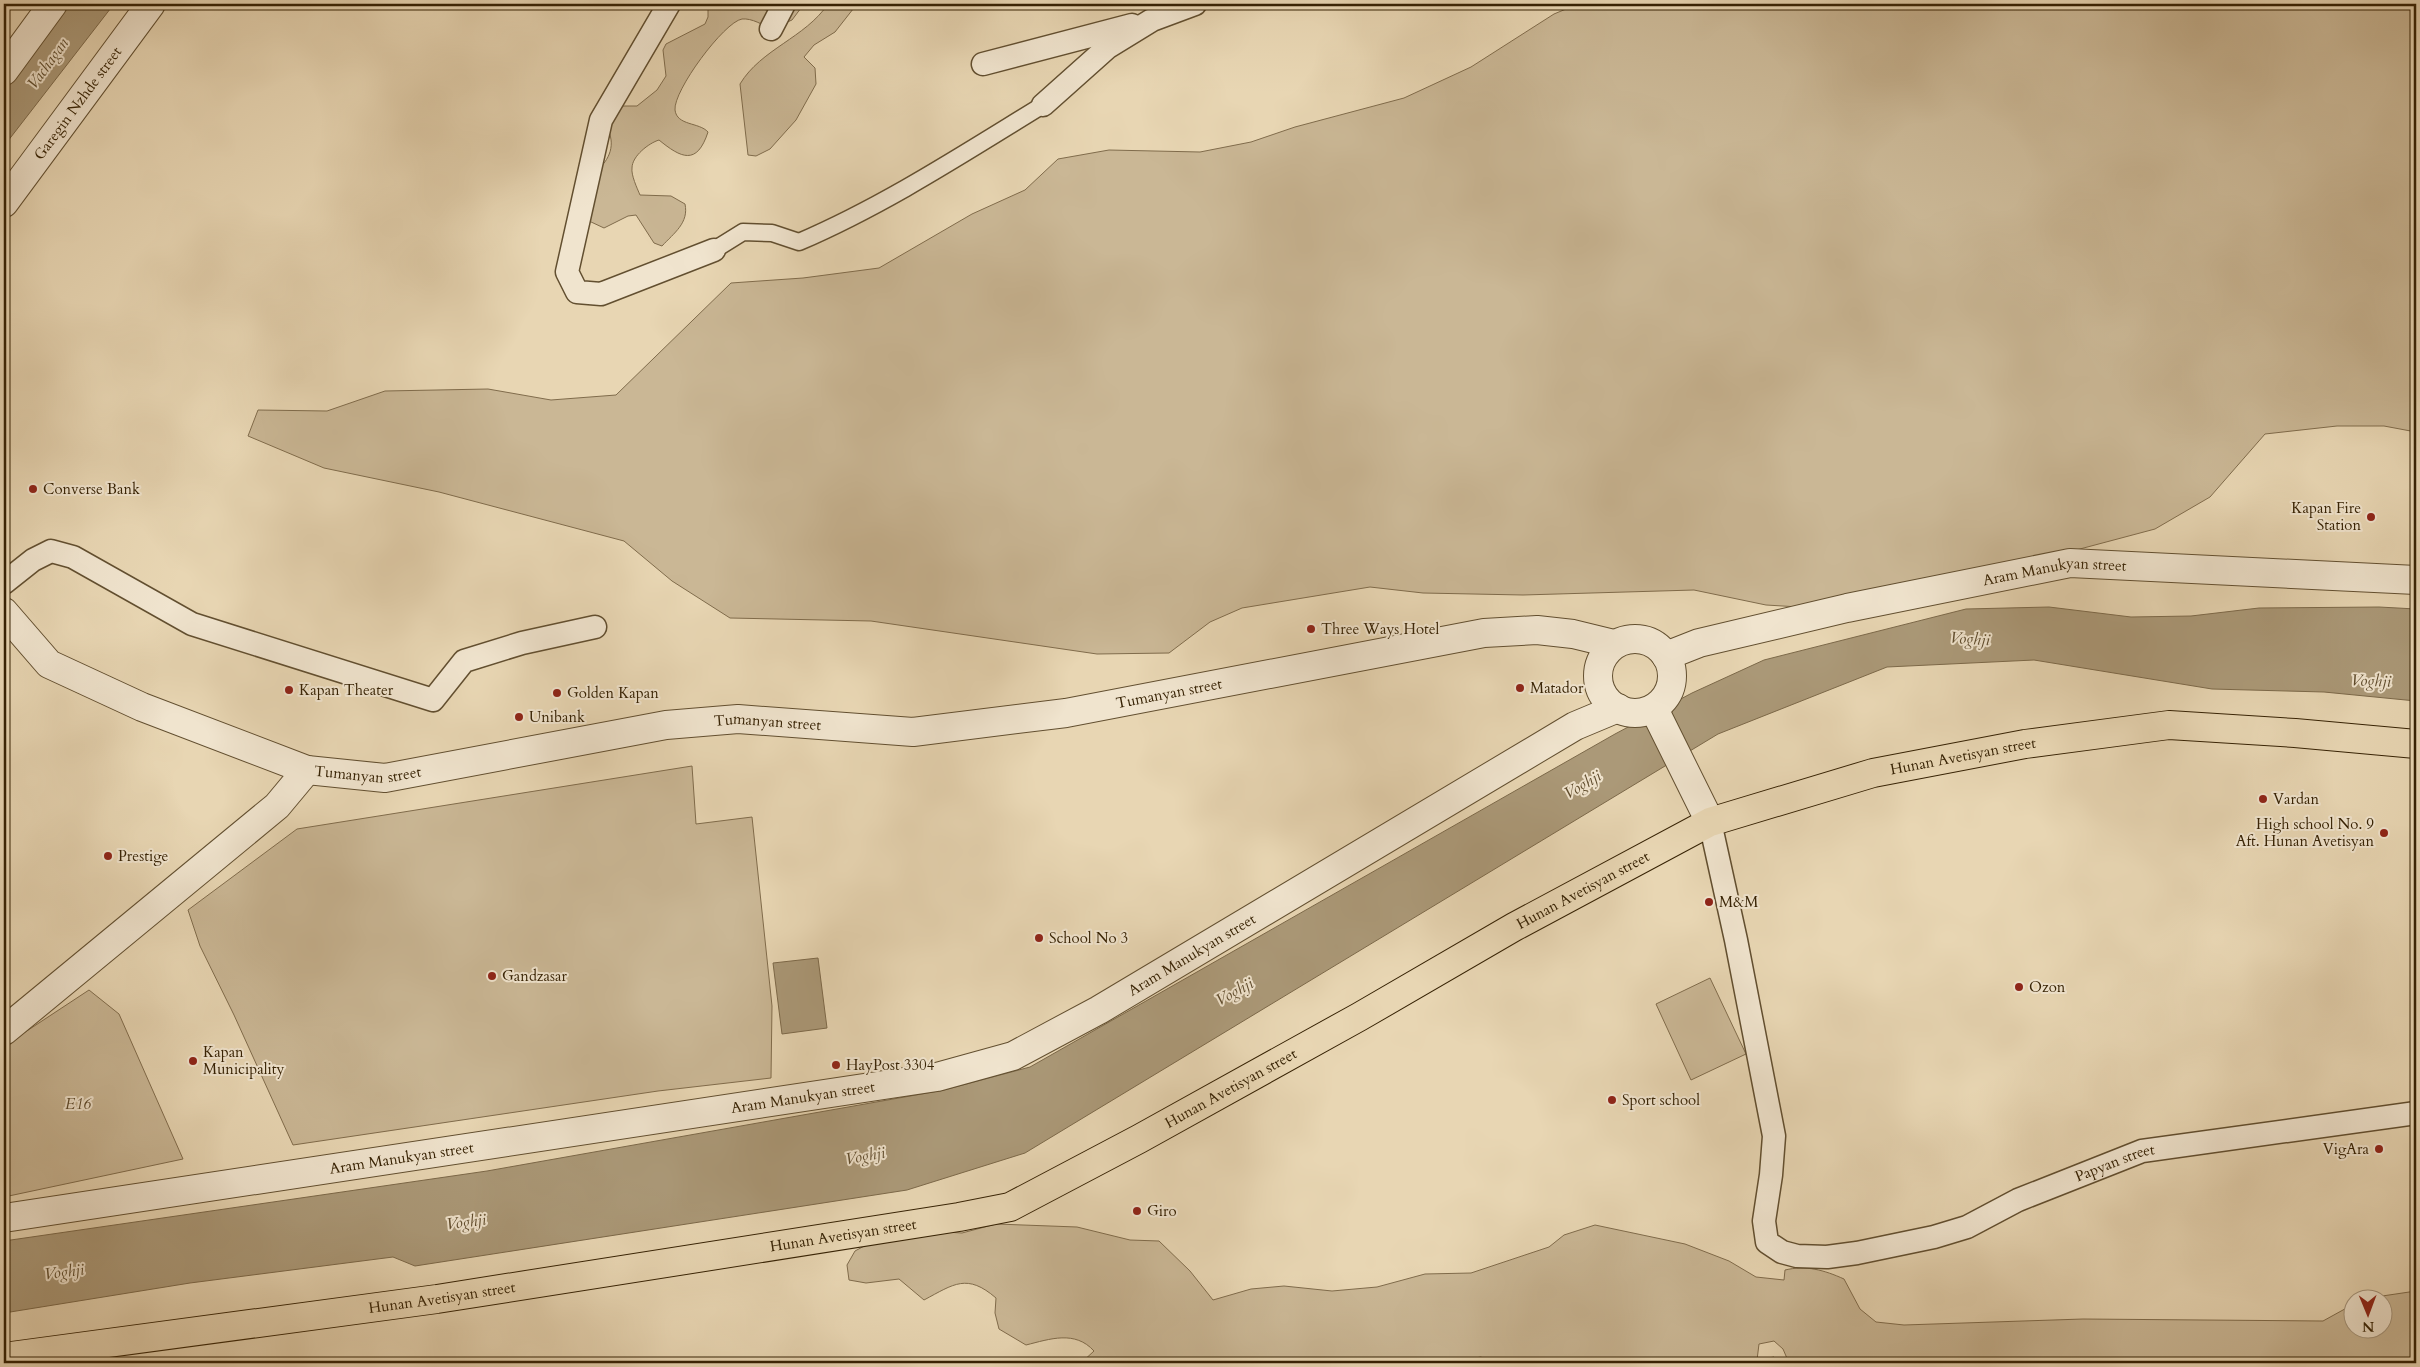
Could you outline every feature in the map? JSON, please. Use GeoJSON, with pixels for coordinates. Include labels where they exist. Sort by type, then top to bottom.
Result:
{"type":"FeatureCollection","features":[{"type":"Feature","properties":{"kind":"highway","name":"Hunan Avetisyan street"},"geometry":{"type":"LineString","coordinates":[[4,1357],[436,1298],[1010,1207],[1139,1139],[1359,1017],[1514,927],[1705,811],[1873,773],[2025,744],[2169,724],[2416,744]]}},
{"type":"Feature","properties":{"kind":"street"},"geometry":{"type":"LineString","coordinates":[[4,72],[53,4]]}},
{"type":"Feature","properties":{"kind":"street","name":"Garegin Nzhde street"},"geometry":{"type":"LineString","coordinates":[[4,203],[151,4]]}},
{"type":"Feature","properties":{"kind":"street"},"geometry":{"type":"LineString","coordinates":[[669,4],[601,120],[567,272],[577,292],[601,294],[714,250],[743,232],[772,233],[799,242],[849,220],[922,180],[1042,105],[1108,47],[1152,20]]}},
{"type":"Feature","properties":{"kind":"street"},"geometry":{"type":"LineString","coordinates":[[771,29],[784,4]]}},
{"type":"Feature","properties":{"kind":"street"},"geometry":{"type":"LineString","coordinates":[[983,64],[1152,20],[1193,4]]}},
{"type":"Feature","properties":{"kind":"street"},"geometry":{"type":"LineString","coordinates":[[4,583],[33,560],[51,551],[73,557],[192,624],[433,700],[464,661],[522,643],[595,626]]}},
{"type":"Feature","properties":{"kind":"street","name":"Aram Manukyan street"},"geometry":{"type":"LineString","coordinates":[[1670,668],[1699,643],[1847,608],[2070,563],[2416,580]]}},
{"type":"Feature","properties":{"kind":"street","name":"Tumanyan street"},"geometry":{"type":"LineString","coordinates":[[4,612],[49,664],[142,707],[307,770],[385,778],[666,725],[738,719],[917,732],[1066,713],[1484,633],[1537,630],[1573,634],[1607,653]]}},
{"type":"Feature","properties":{"kind":"street"},"geometry":{"type":"LineString","coordinates":[[1640,639],[1653,644],[1670,668],[1668,696],[1654,711],[1638,714],[1626,713],[1609,700],[1597,677],[1607,653],[1628,640],[1640,639]]}},
{"type":"Feature","properties":{"kind":"street","name":"Aram Manukyan street"},"geometry":{"type":"LineString","coordinates":[[4,1218],[937,1076],[1013,1056],[1099,1010],[1575,726],[1609,700]]}},
{"type":"Feature","properties":{"kind":"street"},"geometry":{"type":"LineString","coordinates":[[1654,711],[1705,811]]}},
{"type":"Feature","properties":{"kind":"street"},"geometry":{"type":"LineString","coordinates":[[4,1031],[277,806],[307,770]]}},
{"type":"Feature","properties":{"kind":"street","name":"Papyan street"},"geometry":{"type":"LineString","coordinates":[[1705,811],[1736,940],[1774,1136],[1771,1175],[1764,1221],[1767,1242],[1782,1252],[1797,1256],[1827,1257],[1934,1237],[1967,1227],[2018,1200],[2142,1151],[2416,1113]]}},
{"type":"Feature","properties":{"kind":"green space"},"geometry":{"type":"Polygon","coordinates":[[[708,4],[744,4],[745,7],[755,4],[766,10],[773,8],[776,4],[804,4],[792,20],[771,29],[750,20],[742,19],[734,23],[712,44],[701,58],[682,88],[675,110],[680,119],[708,132],[699,150],[688,156],[674,151],[659,140],[646,147],[635,159],[632,174],[640,195],[671,196],[685,204],[685,217],[676,232],[662,246],[654,243],[636,215],[628,216],[604,228],[589,221],[596,171],[608,157],[611,146],[610,134],[607,128],[621,106],[637,106],[657,90],[666,76],[663,50],[666,44],[705,24],[708,17],[708,4]]]}},
{"type":"Feature","properties":{"kind":"green space"},"geometry":{"type":"Polygon","coordinates":[[[828,4],[857,4],[835,32],[814,45],[804,57],[815,68],[816,84],[796,120],[770,149],[756,156],[748,155],[740,84],[759,62],[808,26],[828,4]]]}},
{"type":"Feature","properties":{"kind":"green space"},"geometry":{"type":"Polygon","coordinates":[[[1578,4],[2416,4],[2416,432],[2384,426],[2337,426],[2265,434],[2210,497],[2155,529],[1986,574],[1816,608],[1766,605],[1694,590],[1523,595],[1423,593],[1370,587],[1242,608],[1210,622],[1169,653],[1097,654],[871,621],[730,618],[672,581],[624,541],[439,492],[324,468],[248,436],[258,410],[327,411],[385,391],[488,389],[551,400],[616,395],[731,283],[803,278],[879,268],[972,214],[1025,190],[1058,159],[1109,150],[1200,152],[1251,142],[1295,127],[1404,98],[1471,67],[1554,14],[1578,4]]]}},
{"type":"Feature","properties":{"kind":"green space","name":"Gandzasar"},"geometry":{"type":"Polygon","coordinates":[[[692,766],[696,824],[752,817],[772,1006],[771,1078],[658,1091],[293,1145],[234,1015],[200,946],[188,910],[297,829],[692,766]]]}},
{"type":"Feature","properties":{"kind":"green space"},"geometry":{"type":"Polygon","coordinates":[[[1710,978],[1746,1054],[1691,1080],[1656,1004],[1710,978]]]}},
{"type":"Feature","properties":{"kind":"green space","name":"E16"},"geometry":{"type":"Polygon","coordinates":[[[89,990],[119,1014],[183,1159],[4,1197],[4,1046],[89,990]]]}},
{"type":"Feature","properties":{"kind":"green space"},"geometry":{"type":"Polygon","coordinates":[[[996,1224],[1077,1227],[1130,1240],[1159,1241],[1190,1271],[1213,1300],[1251,1289],[1284,1286],[1332,1291],[1377,1287],[1425,1274],[1471,1273],[1549,1247],[1564,1235],[1595,1225],[1685,1244],[1729,1261],[1756,1277],[1784,1280],[1785,1270],[1800,1268],[1815,1269],[1829,1273],[1844,1279],[1860,1309],[1876,1322],[1904,1325],[2083,1319],[2323,1321],[2342,1311],[2342,1340],[2392,1340],[2392,1295],[2416,1291],[2416,1363],[1789,1363],[1783,1349],[1774,1341],[1759,1344],[1757,1360],[1774,1357],[1778,1363],[1491,1363],[1481,1357],[1444,1363],[1081,1363],[1094,1351],[1087,1344],[1079,1340],[1062,1338],[1026,1345],[999,1329],[995,1313],[996,1298],[977,1286],[968,1283],[952,1286],[924,1300],[899,1279],[866,1283],[849,1280],[847,1265],[855,1251],[868,1244],[930,1231],[962,1233],[996,1224]]]}},
{"type":"Feature","properties":{"kind":"water","name":"Vachagan"},"geometry":{"type":"Polygon","coordinates":[[[69,4],[114,4],[4,146],[4,92],[69,4]]]}},
{"type":"Feature","properties":{"kind":"water","name":"Voghji"},"geometry":{"type":"Polygon","coordinates":[[[2049,607],[2131,617],[2191,616],[2259,608],[2379,607],[2416,609],[2416,701],[2324,692],[2212,689],[2034,660],[1887,667],[1718,734],[1025,1153],[907,1190],[415,1266],[393,1257],[190,1283],[4,1313],[4,1241],[487,1171],[944,1090],[1030,1067],[1615,734],[1692,693],[1764,660],[1966,609],[2049,607]]]}},
{"type":"Feature","properties":{"kind":"water"},"geometry":{"type":"Polygon","coordinates":[[[818,958],[827,1028],[782,1034],[773,963],[818,958]]]}},
{"type":"Feature","properties":{"kind":"place","name":"Converse Bank"},"geometry":{"type":"Point","coordinates":[33,489]}},
{"type":"Feature","properties":{"kind":"place","name":"Kapan Fire Station"},"geometry":{"type":"Point","coordinates":[2371,517]}},
{"type":"Feature","properties":{"kind":"place","name":"Three Ways Hotel"},"geometry":{"type":"Point","coordinates":[1311,629]}},
{"type":"Feature","properties":{"kind":"place","name":"Matador"},"geometry":{"type":"Point","coordinates":[1520,688]}},
{"type":"Feature","properties":{"kind":"place","name":"Kapan Theater"},"geometry":{"type":"Point","coordinates":[289,690]}},
{"type":"Feature","properties":{"kind":"place","name":"Golden Kapan"},"geometry":{"type":"Point","coordinates":[557,693]}},
{"type":"Feature","properties":{"kind":"place","name":"Unibank"},"geometry":{"type":"Point","coordinates":[519,717]}},
{"type":"Feature","properties":{"kind":"place","name":"Vardan"},"geometry":{"type":"Point","coordinates":[2263,799]}},
{"type":"Feature","properties":{"kind":"place","name":"High school No. 9 Aft. Hunan Avetisyan"},"geometry":{"type":"Point","coordinates":[2384,833]}},
{"type":"Feature","properties":{"kind":"place","name":"Prestige"},"geometry":{"type":"Point","coordinates":[108,856]}},
{"type":"Feature","properties":{"kind":"place","name":"M&M"},"geometry":{"type":"Point","coordinates":[1709,902]}},
{"type":"Feature","properties":{"kind":"place","name":"School No 3"},"geometry":{"type":"Point","coordinates":[1039,938]}},
{"type":"Feature","properties":{"kind":"place","name":"Gandzasar"},"geometry":{"type":"Point","coordinates":[492,976]}},
{"type":"Feature","properties":{"kind":"place","name":"Ozon"},"geometry":{"type":"Point","coordinates":[2019,987]}},
{"type":"Feature","properties":{"kind":"place","name":"Kapan Municipality"},"geometry":{"type":"Point","coordinates":[193,1061]}},
{"type":"Feature","properties":{"kind":"place","name":"HayPost 3304"},"geometry":{"type":"Point","coordinates":[836,1065]}},
{"type":"Feature","properties":{"kind":"place","name":"Sport school"},"geometry":{"type":"Point","coordinates":[1612,1100]}},
{"type":"Feature","properties":{"kind":"place","name":"VigAra"},"geometry":{"type":"Point","coordinates":[2379,1149]}},
{"type":"Feature","properties":{"kind":"place","name":"Giro"},"geometry":{"type":"Point","coordinates":[1137,1211]}}]}
